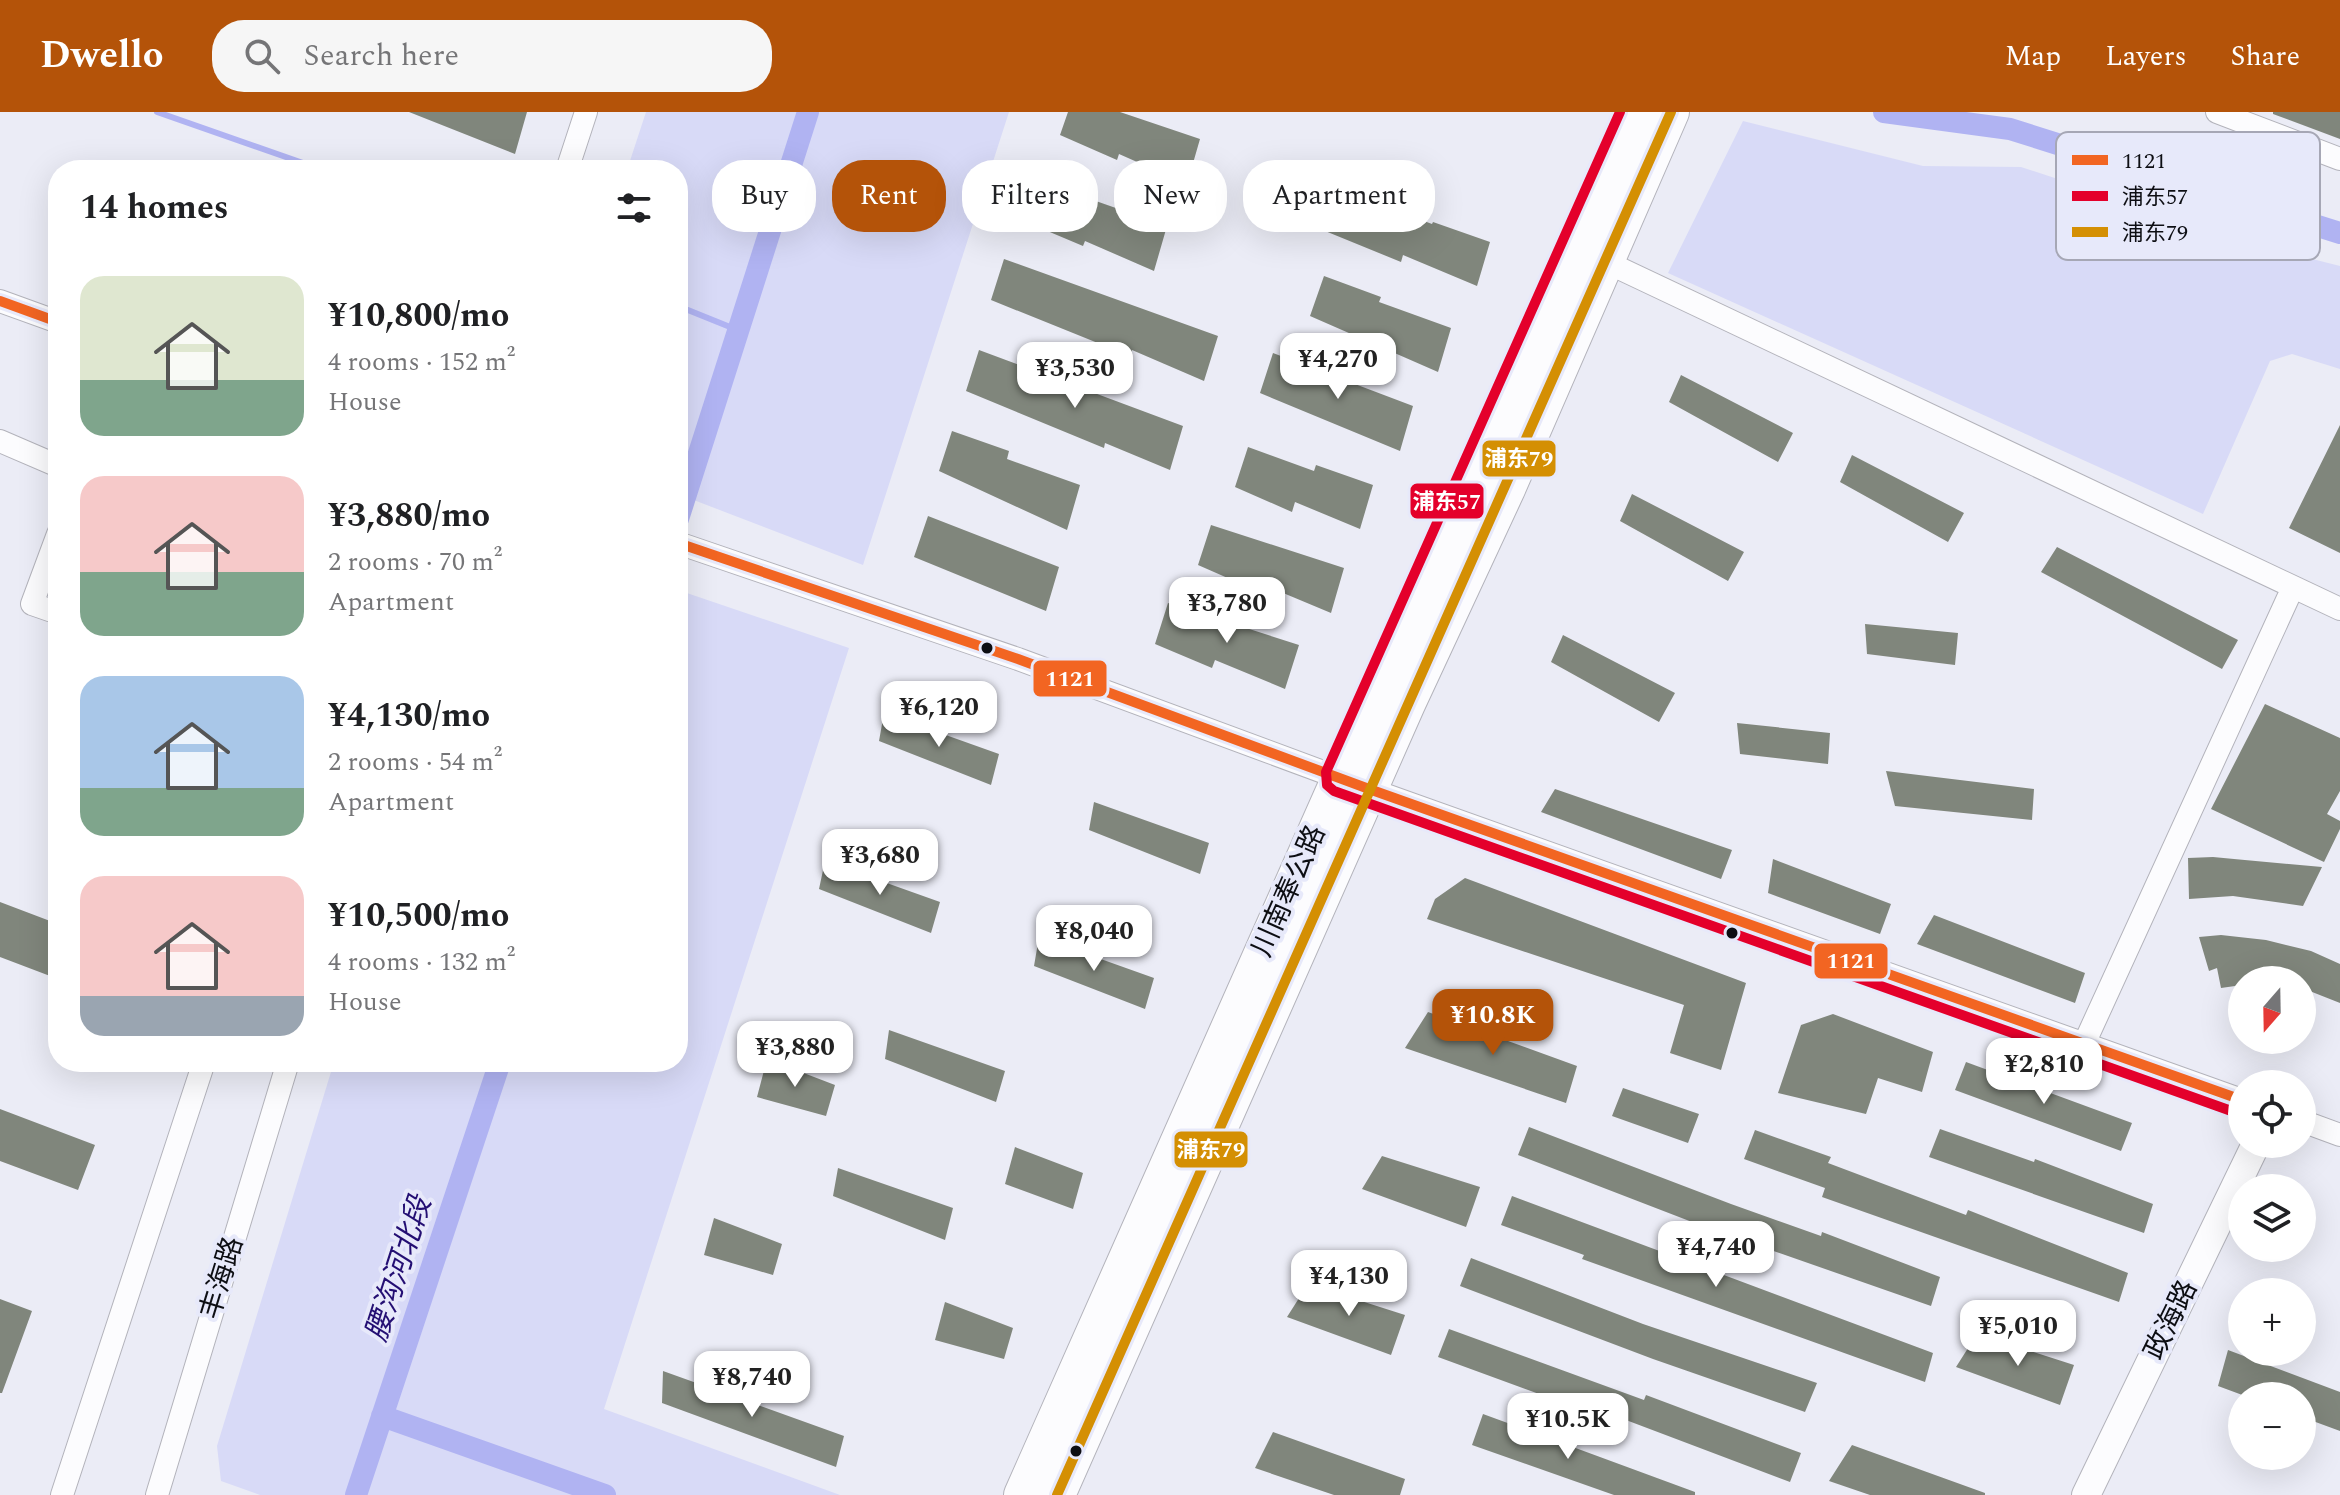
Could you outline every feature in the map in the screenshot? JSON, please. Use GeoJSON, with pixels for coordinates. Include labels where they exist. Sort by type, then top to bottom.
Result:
{"type":"FeatureCollection","features":[{"type":"Feature","properties":{"kind":"main road","name":"川南奉公路"},"geometry":{"type":"LineString","coordinates":[[1057,1495],[1635,112]]}},
{"type":"Feature","properties":{"kind":"main road","name":"川南奉公路"},"geometry":{"type":"LineString","coordinates":[[1022,1495],[1354,784],[1507,489],[1671,112]]}},
{"type":"Feature","properties":{"kind":"street"},"geometry":{"type":"LineString","coordinates":[[570,160],[586,112]]}},
{"type":"Feature","properties":{"kind":"street"},"geometry":{"type":"LineString","coordinates":[[2217,112],[2269,132]]}},
{"type":"Feature","properties":{"kind":"street"},"geometry":{"type":"LineString","coordinates":[[2320,151],[2340,159]]}},
{"type":"Feature","properties":{"kind":"street"},"geometry":{"type":"LineString","coordinates":[[1604,261],[2340,609]]}},
{"type":"Feature","properties":{"kind":"street"},"geometry":{"type":"LineString","coordinates":[[0,301],[48,318]]}},
{"type":"Feature","properties":{"kind":"street"},"geometry":{"type":"LineString","coordinates":[[0,441],[48,462]]}},
{"type":"Feature","properties":{"kind":"street"},"geometry":{"type":"LineString","coordinates":[[688,547],[1018,659],[1354,784],[2228,1095]]}},
{"type":"Feature","properties":{"kind":"street"},"geometry":{"type":"LineString","coordinates":[[48,561],[32,604],[48,610]]}},
{"type":"Feature","properties":{"kind":"street"},"geometry":{"type":"LineString","coordinates":[[2084,1044],[2293,587]]}},
{"type":"Feature","properties":{"kind":"street"},"geometry":{"type":"LineString","coordinates":[[62,1495],[201,1072]]}},
{"type":"Feature","properties":{"kind":"street","name":"丰海路"},"geometry":{"type":"LineString","coordinates":[[157,1495],[285,1072]]}},
{"type":"Feature","properties":{"kind":"street"},"geometry":{"type":"LineString","coordinates":[[2316,1126],[2340,1135]]}},
{"type":"Feature","properties":{"kind":"street","name":"政海路"},"geometry":{"type":"LineString","coordinates":[[2086,1495],[2249,1158]]}},
{"type":"Feature","properties":{"kind":"shaded area"},"geometry":{"type":"Polygon","coordinates":[[[646,112],[1009,112],[994,160],[962,160],[962,232],[970,232],[863,565],[688,498],[688,160],[630,160],[646,112]]]}},
{"type":"Feature","properties":{"kind":"shaded area"},"geometry":{"type":"Polygon","coordinates":[[[1743,121],[1923,166],[2021,167],[2056,179],[2056,260],[2316,260],[2340,266],[2340,369],[2292,354],[2270,361],[2203,514],[1668,273],[1743,121]]]}},
{"type":"Feature","properties":{"kind":"shaded area"},"geometry":{"type":"Polygon","coordinates":[[[688,593],[849,648],[604,1409],[840,1495],[260,1495],[221,1481],[217,1446],[331,1072],[688,1072],[688,593]]]}},
{"type":"Feature","properties":{"kind":"building"},"geometry":{"type":"Polygon","coordinates":[[[409,112],[527,112],[515,154],[409,112]]]}},
{"type":"Feature","properties":{"kind":"building"},"geometry":{"type":"Polygon","coordinates":[[[1068,112],[1120,112],[1200,139],[1194,160],[1133,160],[1119,154],[1117,160],[1060,135],[1068,112]]]}},
{"type":"Feature","properties":{"kind":"building"},"geometry":{"type":"Polygon","coordinates":[[[2340,112],[2340,139],[2273,114],[2340,112]]]}},
{"type":"Feature","properties":{"kind":"building"},"geometry":{"type":"Polygon","coordinates":[[[1098,202],[1114,207],[1114,232],[1165,232],[1154,271],[1085,241],[1083,246],[1050,232],[1098,232],[1098,202]]]}},
{"type":"Feature","properties":{"kind":"building"},"geometry":{"type":"Polygon","coordinates":[[[1435,223],[1490,242],[1477,286],[1403,255],[1401,262],[1328,232],[1435,232],[1435,223]]]}},
{"type":"Feature","properties":{"kind":"building"},"geometry":{"type":"Polygon","coordinates":[[[1004,259],[1218,336],[1204,381],[1132,350],[1130,356],[991,300],[1004,259]]]}},
{"type":"Feature","properties":{"kind":"building"},"geometry":{"type":"Polygon","coordinates":[[[1324,276],[1381,297],[1379,302],[1451,328],[1438,372],[1310,316],[1324,276]]]}},
{"type":"Feature","properties":{"kind":"building"},"geometry":{"type":"Polygon","coordinates":[[[979,350],[1183,426],[1170,470],[1105,443],[1104,448],[966,391],[979,350]]]}},
{"type":"Feature","properties":{"kind":"building"},"geometry":{"type":"Polygon","coordinates":[[[1273,353],[1413,406],[1400,451],[1260,393],[1273,353]]]}},
{"type":"Feature","properties":{"kind":"building"},"geometry":{"type":"Polygon","coordinates":[[[1681,375],[1793,433],[1778,462],[1669,402],[1681,375]]]}},
{"type":"Feature","properties":{"kind":"building"},"geometry":{"type":"Polygon","coordinates":[[[2340,425],[2340,553],[2289,528],[2340,425]]]}},
{"type":"Feature","properties":{"kind":"building"},"geometry":{"type":"Polygon","coordinates":[[[952,431],[1009,451],[1007,459],[1080,485],[1067,530],[939,471],[952,431]]]}},
{"type":"Feature","properties":{"kind":"building"},"geometry":{"type":"Polygon","coordinates":[[[1248,447],[1314,471],[1316,465],[1373,485],[1360,529],[1295,502],[1292,512],[1235,487],[1248,447]]]}},
{"type":"Feature","properties":{"kind":"building"},"geometry":{"type":"Polygon","coordinates":[[[1852,455],[1964,513],[1948,542],[1840,482],[1852,455]]]}},
{"type":"Feature","properties":{"kind":"building"},"geometry":{"type":"Polygon","coordinates":[[[1632,494],[1744,552],[1728,581],[1620,521],[1632,494]]]}},
{"type":"Feature","properties":{"kind":"building"},"geometry":{"type":"Polygon","coordinates":[[[928,516],[1059,567],[1046,611],[914,557],[928,516]]]}},
{"type":"Feature","properties":{"kind":"building"},"geometry":{"type":"Polygon","coordinates":[[[1211,525],[1344,568],[1331,613],[1257,582],[1255,590],[1198,565],[1211,525]]]}},
{"type":"Feature","properties":{"kind":"building"},"geometry":{"type":"Polygon","coordinates":[[[2057,547],[2238,640],[2222,669],[2041,572],[2057,547]]]}},
{"type":"Feature","properties":{"kind":"building"},"geometry":{"type":"Polygon","coordinates":[[[1168,603],[1299,645],[1285,689],[1215,660],[1212,668],[1155,644],[1168,603]]]}},
{"type":"Feature","properties":{"kind":"building"},"geometry":{"type":"Polygon","coordinates":[[[1865,624],[1958,633],[1955,665],[1867,654],[1865,624]]]}},
{"type":"Feature","properties":{"kind":"building"},"geometry":{"type":"Polygon","coordinates":[[[1563,635],[1675,693],[1659,722],[1551,662],[1563,635]]]}},
{"type":"Feature","properties":{"kind":"building"},"geometry":{"type":"Polygon","coordinates":[[[2265,704],[2340,738],[2340,791],[2327,814],[2340,821],[2340,829],[2324,862],[2211,809],[2265,704]]]}},
{"type":"Feature","properties":{"kind":"building"},"geometry":{"type":"Polygon","coordinates":[[[884,713],[999,754],[991,785],[879,741],[884,713]]]}},
{"type":"Feature","properties":{"kind":"building"},"geometry":{"type":"Polygon","coordinates":[[[1737,723],[1830,733],[1828,764],[1740,754],[1737,723]]]}},
{"type":"Feature","properties":{"kind":"building"},"geometry":{"type":"Polygon","coordinates":[[[1886,771],[2034,789],[2032,820],[1895,806],[1886,771]]]}},
{"type":"Feature","properties":{"kind":"building"},"geometry":{"type":"Polygon","coordinates":[[[1555,789],[1732,850],[1721,879],[1541,812],[1555,789]]]}},
{"type":"Feature","properties":{"kind":"building"},"geometry":{"type":"Polygon","coordinates":[[[1094,802],[1209,843],[1200,874],[1089,830],[1094,802]]]}},
{"type":"Feature","properties":{"kind":"building"},"geometry":{"type":"Polygon","coordinates":[[[2213,857],[2322,867],[2303,906],[2233,896],[2189,899],[2188,858],[2213,857]]]}},
{"type":"Feature","properties":{"kind":"building"},"geometry":{"type":"Polygon","coordinates":[[[1773,859],[1891,904],[1880,934],[1768,893],[1773,859]]]}},
{"type":"Feature","properties":{"kind":"building"},"geometry":{"type":"Polygon","coordinates":[[[825,861],[940,902],[931,933],[819,889],[825,861]]]}},
{"type":"Feature","properties":{"kind":"building"},"geometry":{"type":"Polygon","coordinates":[[[1465,878],[1746,983],[1721,1070],[1670,1053],[1684,1005],[1427,919],[1435,899],[1465,878]]]}},
{"type":"Feature","properties":{"kind":"building"},"geometry":{"type":"Polygon","coordinates":[[[0,902],[48,920],[48,975],[0,957],[0,902]]]}},
{"type":"Feature","properties":{"kind":"building"},"geometry":{"type":"Polygon","coordinates":[[[1934,915],[2085,973],[2075,1003],[1917,944],[1934,915]]]}},
{"type":"Feature","properties":{"kind":"building"},"geometry":{"type":"Polygon","coordinates":[[[2221,935],[2266,940],[2311,951],[2340,964],[2340,1003],[2316,994],[2316,966],[2228,966],[2228,987],[2221,988],[2217,968],[2209,971],[2199,937],[2221,935]]]}},
{"type":"Feature","properties":{"kind":"building"},"geometry":{"type":"Polygon","coordinates":[[[1039,937],[1154,978],[1145,1009],[1034,966],[1039,937]]]}},
{"type":"Feature","properties":{"kind":"building"},"geometry":{"type":"Polygon","coordinates":[[[1428,1012],[1577,1066],[1566,1103],[1405,1048],[1428,1012]]]}},
{"type":"Feature","properties":{"kind":"building"},"geometry":{"type":"Polygon","coordinates":[[[1833,1014],[1933,1052],[1922,1092],[1878,1078],[1866,1114],[1778,1093],[1801,1025],[1833,1014]]]}},
{"type":"Feature","properties":{"kind":"building"},"geometry":{"type":"Polygon","coordinates":[[[889,1030],[1005,1071],[996,1102],[885,1059],[889,1030]]]}},
{"type":"Feature","properties":{"kind":"building"},"geometry":{"type":"Polygon","coordinates":[[[767,1059],[835,1085],[826,1116],[757,1097],[767,1059]]]}},
{"type":"Feature","properties":{"kind":"building"},"geometry":{"type":"Polygon","coordinates":[[[1966,1062],[2132,1123],[2121,1151],[1955,1090],[1966,1062]]]}},
{"type":"Feature","properties":{"kind":"building"},"geometry":{"type":"Polygon","coordinates":[[[1623,1088],[1699,1114],[1688,1143],[1612,1116],[1623,1088]]]}},
{"type":"Feature","properties":{"kind":"building"},"geometry":{"type":"Polygon","coordinates":[[[0,1109],[95,1145],[78,1190],[0,1161],[0,1109]]]}},
{"type":"Feature","properties":{"kind":"building"},"geometry":{"type":"Polygon","coordinates":[[[1529,1127],[1731,1204],[1821,1236],[1822,1232],[1940,1277],[1931,1306],[1705,1227],[1518,1155],[1529,1127]]]}},
{"type":"Feature","properties":{"kind":"building"},"geometry":{"type":"Polygon","coordinates":[[[1940,1129],[2034,1162],[2035,1159],[2153,1204],[2144,1233],[1929,1157],[1940,1129]]]}},
{"type":"Feature","properties":{"kind":"building"},"geometry":{"type":"Polygon","coordinates":[[[1755,1130],[1831,1157],[1828,1163],[1966,1215],[1968,1210],[2128,1273],[2119,1302],[1822,1197],[1825,1188],[1744,1159],[1755,1130]]]}},
{"type":"Feature","properties":{"kind":"building"},"geometry":{"type":"Polygon","coordinates":[[[1015,1147],[1083,1173],[1073,1209],[1005,1184],[1015,1147]]]}},
{"type":"Feature","properties":{"kind":"building"},"geometry":{"type":"Polygon","coordinates":[[[1382,1156],[1480,1187],[1466,1227],[1362,1189],[1382,1156]]]}},
{"type":"Feature","properties":{"kind":"building"},"geometry":{"type":"Polygon","coordinates":[[[838,1168],[953,1208],[945,1240],[833,1196],[838,1168]]]}},
{"type":"Feature","properties":{"kind":"building"},"geometry":{"type":"Polygon","coordinates":[[[1512,1196],[1933,1353],[1925,1382],[1582,1259],[1584,1255],[1501,1225],[1512,1196]]]}},
{"type":"Feature","properties":{"kind":"building"},"geometry":{"type":"Polygon","coordinates":[[[714,1218],[782,1244],[773,1275],[704,1255],[714,1218]]]}},
{"type":"Feature","properties":{"kind":"building"},"geometry":{"type":"Polygon","coordinates":[[[1471,1258],[1643,1324],[1817,1383],[1805,1412],[1653,1359],[1460,1286],[1471,1258]]]}},
{"type":"Feature","properties":{"kind":"building"},"geometry":{"type":"Polygon","coordinates":[[[1308,1284],[1405,1315],[1391,1355],[1287,1317],[1308,1284]]]}},
{"type":"Feature","properties":{"kind":"building"},"geometry":{"type":"Polygon","coordinates":[[[0,1299],[32,1311],[2,1393],[0,1393],[0,1299]]]}},
{"type":"Feature","properties":{"kind":"building"},"geometry":{"type":"Polygon","coordinates":[[[945,1302],[1013,1328],[1004,1359],[935,1340],[945,1302]]]}},
{"type":"Feature","properties":{"kind":"building"},"geometry":{"type":"Polygon","coordinates":[[[1449,1329],[1644,1400],[1646,1395],[1801,1453],[1790,1482],[1618,1417],[1616,1422],[1438,1357],[1449,1329]]]}},
{"type":"Feature","properties":{"kind":"building"},"geometry":{"type":"Polygon","coordinates":[[[1977,1334],[2074,1365],[2060,1405],[1956,1367],[1977,1334]]]}},
{"type":"Feature","properties":{"kind":"building"},"geometry":{"type":"Polygon","coordinates":[[[2228,1350],[2228,1366],[2271,1366],[2313,1382],[2228,1382],[2228,1390],[2218,1386],[2228,1350]]]}},
{"type":"Feature","properties":{"kind":"building"},"geometry":{"type":"Polygon","coordinates":[[[663,1371],[844,1436],[836,1467],[662,1403],[663,1371]]]}},
{"type":"Feature","properties":{"kind":"building"},"geometry":{"type":"Polygon","coordinates":[[[2316,1383],[2340,1392],[2340,1431],[2316,1422],[2316,1383]]]}},
{"type":"Feature","properties":{"kind":"building"},"geometry":{"type":"Polygon","coordinates":[[[1483,1414],[1695,1492],[1695,1495],[1614,1495],[1472,1445],[1483,1414]]]}},
{"type":"Feature","properties":{"kind":"building"},"geometry":{"type":"Polygon","coordinates":[[[1273,1432],[1405,1479],[1400,1495],[1334,1495],[1255,1468],[1273,1432]]]}},
{"type":"Feature","properties":{"kind":"building"},"geometry":{"type":"Polygon","coordinates":[[[1852,1445],[1985,1495],[1870,1495],[1829,1481],[1852,1445]]]}},
{"type":"Feature","properties":{"kind":"waterway"},"geometry":{"type":"LineString","coordinates":[[157,112],[294,160]]}},
{"type":"Feature","properties":{"kind":"waterway","name":"腰沟河北段"},"geometry":{"type":"LineString","coordinates":[[688,488],[808,112]]}},
{"type":"Feature","properties":{"kind":"waterway"},"geometry":{"type":"LineString","coordinates":[[1884,112],[2010,129],[2056,143]]}},
{"type":"Feature","properties":{"kind":"waterway"},"geometry":{"type":"LineString","coordinates":[[2320,227],[2340,233]]}},
{"type":"Feature","properties":{"kind":"waterway"},"geometry":{"type":"LineString","coordinates":[[688,310],[740,331]]}},
{"type":"Feature","properties":{"kind":"waterway","name":"腰沟河北段"},"geometry":{"type":"LineString","coordinates":[[356,1495],[497,1072]]}},
{"type":"Feature","properties":{"kind":"waterway"},"geometry":{"type":"LineString","coordinates":[[382,1416],[605,1495]]}},
{"type":"Feature","properties":{"kind":"transit line","name":"浦东57"},"geometry":{"type":"LineString","coordinates":[[1620,112],[1326,772],[1327,785],[1334,791],[2228,1110]]}},
{"type":"Feature","properties":{"kind":"transit line","name":"浦东79"},"geometry":{"type":"LineString","coordinates":[[1057,1495],[1671,112]]}},
{"type":"Feature","properties":{"kind":"transit line","name":"1121"},"geometry":{"type":"LineString","coordinates":[[0,301],[48,318]]}},
{"type":"Feature","properties":{"kind":"transit line","name":"1121"},"geometry":{"type":"LineString","coordinates":[[688,546],[1018,659],[1369,789],[2228,1095]]}}]}
